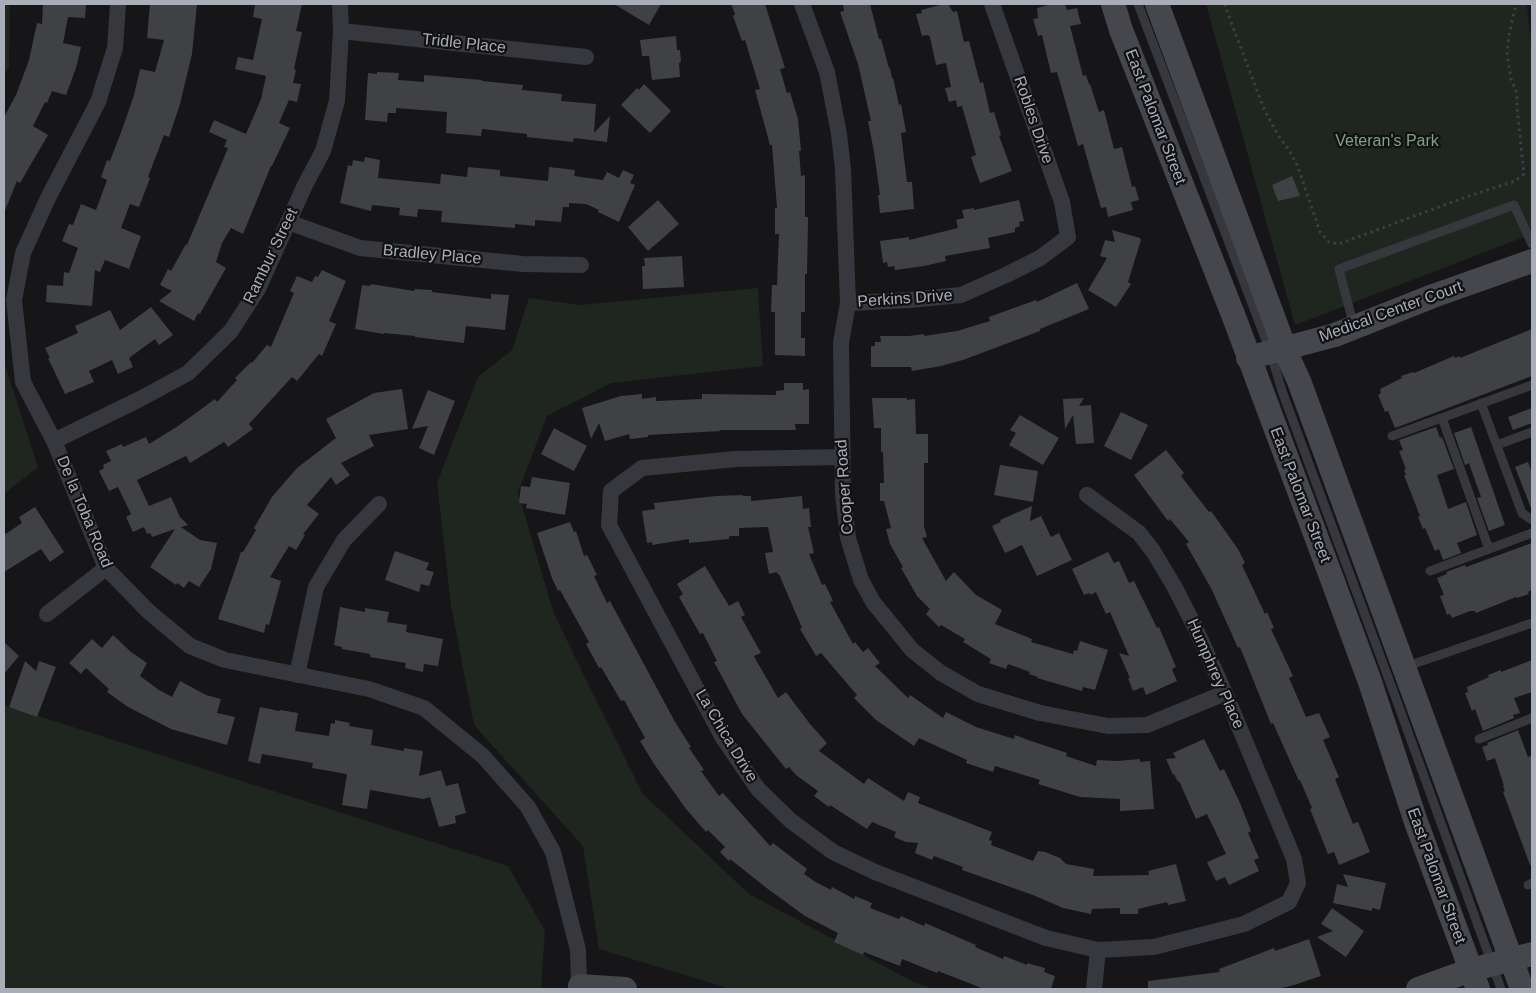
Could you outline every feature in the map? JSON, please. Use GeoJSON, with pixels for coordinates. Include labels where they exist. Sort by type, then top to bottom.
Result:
{"type":"FeatureCollection","features":[{"type":"Feature","properties":{"kind":"main road","name":"East Palomar Street"},"geometry":{"type":"LineString","coordinates":[[1113,4],[1121,30],[1268,352],[1404,668],[1497,968]]}},
{"type":"Feature","properties":{"kind":"main road","name":"East Palomar Street"},"geometry":{"type":"LineString","coordinates":[[1157,4],[1268,352],[1332,579],[1370,682],[1416,822],[1497,968],[1522,989]]}},
{"type":"Feature","properties":{"kind":"main road","name":"Medical Center Court"},"geometry":{"type":"LineString","coordinates":[[1268,352],[1335,335],[1434,296],[1532,261]]}},
{"type":"Feature","properties":{"kind":"main road"},"geometry":{"type":"LineString","coordinates":[[1418,989],[1497,968]]}},
{"type":"Feature","properties":{"kind":"main road"},"geometry":{"type":"LineString","coordinates":[[1522,989],[1532,986]]}},
{"type":"Feature","properties":{"kind":"main road"},"geometry":{"type":"LineString","coordinates":[[580,988],[625,989]]}},
{"type":"Feature","properties":{"kind":"street","name":"De la Toba Road"},"geometry":{"type":"LineString","coordinates":[[118,4],[115,48],[98,102],[48,198],[23,253],[14,300],[23,382],[54,441],[106,568],[149,612],[190,646],[225,660],[369,689],[424,708],[483,756],[528,807],[554,852],[578,950],[580,988]]}},
{"type":"Feature","properties":{"kind":"street","name":"Rambur Street"},"geometry":{"type":"LineString","coordinates":[[54,441],[188,373],[231,331],[258,289],[322,151],[337,101],[341,31],[340,4]]}},
{"type":"Feature","properties":{"kind":"street","name":"Cooper Road"},"geometry":{"type":"LineString","coordinates":[[802,4],[827,72],[836,115],[843,169],[848,303],[841,343],[841,457],[843,494],[848,538],[861,580],[873,602],[912,650],[941,673],[978,694],[1040,713],[1108,726],[1147,725],[1225,693]]}},
{"type":"Feature","properties":{"kind":"street","name":"Robles Drive"},"geometry":{"type":"LineString","coordinates":[[992,4],[1062,202],[1068,237]]}},
{"type":"Feature","properties":{"kind":"street","name":"Tridle Place"},"geometry":{"type":"LineString","coordinates":[[341,31],[586,57]]}},
{"type":"Feature","properties":{"kind":"street","name":"Bradley Place"},"geometry":{"type":"LineString","coordinates":[[288,222],[360,248],[523,264],[581,265]]}},
{"type":"Feature","properties":{"kind":"street","name":"Perkins Drive"},"geometry":{"type":"LineString","coordinates":[[848,303],[961,295],[1040,258],[1068,237]]}},
{"type":"Feature","properties":{"kind":"street","name":"La Chica Drive"},"geometry":{"type":"LineString","coordinates":[[841,457],[736,459],[642,468],[611,491],[609,525],[723,738],[758,789],[792,821],[833,852],[875,872],[1046,938],[1098,950],[1154,947],[1244,924],[1289,902],[1298,883]]}},
{"type":"Feature","properties":{"kind":"street","name":"Humphrey Place"},"geometry":{"type":"LineString","coordinates":[[1086,495],[1139,533],[1153,551],[1194,625],[1225,693],[1294,859],[1298,883]]}},
{"type":"Feature","properties":{"kind":"street"},"geometry":{"type":"LineString","coordinates":[[297,675],[316,587],[344,540],[379,504]]}},
{"type":"Feature","properties":{"kind":"street"},"geometry":{"type":"LineString","coordinates":[[47,614],[106,568]]}},
{"type":"Feature","properties":{"kind":"street"},"geometry":{"type":"LineString","coordinates":[[1094,989],[1098,950]]}},
{"type":"Feature","properties":{"kind":"lane"},"geometry":{"type":"LineString","coordinates":[[1138,4],[1268,352]]}},
{"type":"Feature","properties":{"kind":"lane"},"geometry":{"type":"LineString","coordinates":[[1354,327],[1339,269],[1514,204],[1532,244]]}},
{"type":"Feature","properties":{"kind":"lane"},"geometry":{"type":"LineString","coordinates":[[1392,436],[1532,385]]}},
{"type":"Feature","properties":{"kind":"lane"},"geometry":{"type":"LineString","coordinates":[[1481,403],[1522,513],[1532,520]]}},
{"type":"Feature","properties":{"kind":"lane"},"geometry":{"type":"LineString","coordinates":[[1442,418],[1489,549]]}},
{"type":"Feature","properties":{"kind":"lane"},"geometry":{"type":"LineString","coordinates":[[1497,445],[1532,432]]}},
{"type":"Feature","properties":{"kind":"lane"},"geometry":{"type":"LineString","coordinates":[[1430,571],[1532,533]]}},
{"type":"Feature","properties":{"kind":"lane"},"geometry":{"type":"LineString","coordinates":[[1404,668],[1532,623]]}},
{"type":"Feature","properties":{"kind":"lane"},"geometry":{"type":"LineString","coordinates":[[1479,739],[1532,718]]}},
{"type":"Feature","properties":{"kind":"lane"},"geometry":{"type":"LineString","coordinates":[[1497,968],[1501,989]]}},
{"type":"Feature","properties":{"kind":"path"},"geometry":{"type":"LineString","coordinates":[[1226,4],[1225,6],[1264,109],[1298,167],[1320,232],[1329,242],[1340,244],[1463,198],[1515,181],[1524,174],[1517,94],[1511,79],[1507,54],[1516,4]]}},
{"type":"Feature","properties":{"kind":"green space"},"geometry":{"type":"Polygon","coordinates":[[[4,4],[10,4],[9,67],[4,75],[4,4]]]}},
{"type":"Feature","properties":{"kind":"green space","name":"Veteran's Park"},"geometry":{"type":"Polygon","coordinates":[[[1206,4],[1527,4],[1532,56],[1532,234],[1295,325],[1206,4]]]}},
{"type":"Feature","properties":{"kind":"green space"},"geometry":{"type":"Polygon","coordinates":[[[758,288],[763,366],[611,383],[547,416],[518,492],[554,614],[642,793],[749,894],[912,981],[933,989],[731,989],[599,949],[583,846],[474,725],[451,605],[437,483],[478,377],[512,350],[529,298],[580,305],[758,288]]]}},
{"type":"Feature","properties":{"kind":"green space"},"geometry":{"type":"Polygon","coordinates":[[[4,362],[38,467],[4,494],[4,362]]]}},
{"type":"Feature","properties":{"kind":"green space"},"geometry":{"type":"Polygon","coordinates":[[[4,705],[508,866],[545,931],[541,989],[4,989],[4,705]]]}},
{"type":"Feature","properties":{"kind":"building"},"geometry":{"type":"Polygon","coordinates":[[[43,4],[86,4],[85,18],[68,17],[63,43],[81,47],[66,95],[52,91],[33,126],[48,135],[20,183],[17,181],[4,213],[4,117],[16,95],[29,60],[37,23],[42,24],[43,4]]]}},
{"type":"Feature","properties":{"kind":"building"},"geometry":{"type":"Polygon","coordinates":[[[150,4],[197,4],[192,54],[180,104],[169,137],[164,135],[139,207],[130,204],[121,228],[141,236],[129,269],[105,260],[100,272],[95,270],[92,306],[46,302],[47,285],[63,286],[64,272],[69,273],[78,248],[62,241],[69,224],[73,225],[81,204],[96,210],[107,180],[101,177],[107,160],[110,161],[123,127],[134,95],[140,69],[155,72],[164,40],[147,38],[150,4]]]}},
{"type":"Feature","properties":{"kind":"building"},"geometry":{"type":"Polygon","coordinates":[[[255,4],[302,4],[296,31],[302,32],[293,83],[301,84],[297,102],[289,100],[279,123],[290,128],[271,166],[243,234],[231,228],[222,243],[216,262],[226,268],[200,314],[198,313],[194,321],[159,301],[172,291],[160,285],[168,269],[171,271],[187,245],[228,148],[224,147],[227,140],[209,132],[214,120],[246,134],[261,99],[266,76],[235,69],[238,57],[253,60],[262,19],[253,17],[255,4]]]}},
{"type":"Feature","properties":{"kind":"building"},"geometry":{"type":"Polygon","coordinates":[[[614,4],[661,4],[649,25],[614,4]]]}},
{"type":"Feature","properties":{"kind":"building"},"geometry":{"type":"Polygon","coordinates":[[[731,4],[765,4],[785,68],[780,69],[787,93],[790,92],[798,119],[801,176],[805,175],[805,217],[808,217],[805,312],[801,312],[801,338],[805,338],[805,356],[775,355],[775,312],[771,312],[772,285],[777,285],[779,234],[775,234],[775,208],[777,208],[772,145],[770,145],[755,90],[760,89],[745,40],[742,41],[733,16],[735,14],[731,4]]]}},
{"type":"Feature","properties":{"kind":"building"},"geometry":{"type":"Polygon","coordinates":[[[843,4],[870,4],[879,39],[881,39],[893,78],[899,105],[901,104],[906,132],[901,133],[907,182],[912,182],[914,209],[880,213],[878,195],[880,195],[868,121],[871,121],[858,64],[840,12],[844,11],[843,4]]]}},
{"type":"Feature","properties":{"kind":"building"},"geometry":{"type":"Polygon","coordinates":[[[948,4],[953,12],[957,11],[964,42],[969,41],[980,83],[983,82],[990,113],[994,112],[1001,135],[999,136],[1012,171],[980,183],[971,157],[976,155],[962,106],[957,107],[956,100],[949,102],[945,88],[951,87],[946,63],[936,65],[930,37],[928,35],[922,36],[916,14],[922,13],[921,10],[948,4]]]}},
{"type":"Feature","properties":{"kind":"building"},"geometry":{"type":"Polygon","coordinates":[[[1052,4],[1065,4],[1067,10],[1077,8],[1081,24],[1070,26],[1083,76],[1086,75],[1090,84],[1099,112],[1104,110],[1114,149],[1122,147],[1132,187],[1135,186],[1139,200],[1131,202],[1133,210],[1108,217],[1106,207],[1101,208],[1083,144],[1078,146],[1057,72],[1051,73],[1042,35],[1038,36],[1033,19],[1038,18],[1037,8],[1052,4]]]}},
{"type":"Feature","properties":{"kind":"building"},"geometry":{"type":"Polygon","coordinates":[[[676,36],[677,50],[680,50],[680,77],[652,80],[649,56],[642,56],[640,40],[676,36]]]}},
{"type":"Feature","properties":{"kind":"building"},"geometry":{"type":"Polygon","coordinates":[[[377,72],[399,73],[398,80],[424,82],[424,75],[523,85],[522,90],[562,94],[561,101],[596,104],[594,133],[610,116],[607,142],[574,138],[573,142],[527,137],[527,134],[482,129],[481,136],[446,133],[447,112],[396,108],[396,113],[388,113],[387,122],[365,120],[368,73],[377,74],[377,72]]]}},
{"type":"Feature","properties":{"kind":"building"},"geometry":{"type":"Polygon","coordinates":[[[644,84],[671,111],[650,133],[621,105],[637,88],[639,90],[644,84]]]}},
{"type":"Feature","properties":{"kind":"building"},"geometry":{"type":"Polygon","coordinates":[[[365,157],[380,160],[378,178],[440,184],[441,174],[467,177],[468,167],[500,170],[500,176],[548,181],[549,167],[575,170],[574,176],[603,180],[607,172],[619,178],[623,170],[634,175],[630,183],[635,185],[619,222],[586,204],[569,203],[569,207],[563,207],[561,222],[535,220],[535,226],[515,224],[515,228],[441,222],[442,211],[418,209],[417,217],[399,215],[400,208],[372,205],[371,211],[340,203],[348,165],[352,166],[353,160],[364,162],[365,157]]]}},
{"type":"Feature","properties":{"kind":"building"},"geometry":{"type":"Polygon","coordinates":[[[1292,176],[1300,196],[1278,201],[1272,185],[1292,176]]]}},
{"type":"Feature","properties":{"kind":"building"},"geometry":{"type":"Polygon","coordinates":[[[658,200],[679,224],[648,251],[628,227],[658,200]]]}},
{"type":"Feature","properties":{"kind":"building"},"geometry":{"type":"Polygon","coordinates":[[[1019,200],[1024,221],[1019,222],[1020,226],[1015,228],[1015,232],[988,238],[990,248],[945,256],[946,261],[924,266],[895,270],[894,266],[888,267],[887,262],[883,263],[880,241],[909,237],[909,240],[958,228],[956,220],[964,218],[962,210],[974,208],[974,210],[1019,200]]]}},
{"type":"Feature","properties":{"kind":"building"},"geometry":{"type":"Polygon","coordinates":[[[1112,230],[1140,238],[1141,240],[1128,282],[1131,284],[1116,307],[1088,290],[1107,258],[1100,256],[1105,240],[1115,242],[1112,230]]]}},
{"type":"Feature","properties":{"kind":"building"},"geometry":{"type":"Polygon","coordinates":[[[682,256],[684,287],[643,289],[642,266],[645,266],[644,258],[682,256]]]}},
{"type":"Feature","properties":{"kind":"building"},"geometry":{"type":"Polygon","coordinates":[[[322,270],[346,281],[329,321],[336,324],[322,356],[319,354],[297,381],[292,377],[249,424],[253,429],[228,447],[224,442],[190,463],[186,456],[137,480],[149,506],[171,497],[180,517],[188,525],[181,527],[200,540],[217,543],[211,569],[199,587],[189,581],[184,588],[177,583],[176,585],[150,567],[175,529],[152,537],[150,533],[147,534],[144,527],[133,532],[126,517],[131,514],[118,487],[109,491],[99,471],[104,468],[103,465],[111,461],[106,451],[122,444],[123,447],[146,437],[149,444],[215,399],[217,402],[237,380],[235,378],[252,363],[267,345],[271,347],[294,293],[290,291],[297,276],[312,282],[315,276],[318,277],[322,270]]]}},
{"type":"Feature","properties":{"kind":"building"},"geometry":{"type":"Polygon","coordinates":[[[1077,283],[1089,309],[1040,329],[1040,331],[963,360],[941,366],[912,371],[911,367],[871,367],[871,346],[875,346],[875,342],[881,342],[880,336],[924,334],[924,336],[957,331],[990,321],[989,317],[1036,300],[1037,302],[1077,283]]]}},
{"type":"Feature","properties":{"kind":"building"},"geometry":{"type":"Polygon","coordinates":[[[371,284],[414,291],[415,289],[432,290],[432,292],[491,299],[491,294],[509,295],[505,330],[466,326],[464,343],[355,329],[362,285],[370,286],[371,284]]]}},
{"type":"Feature","properties":{"kind":"building"},"geometry":{"type":"Polygon","coordinates":[[[151,307],[173,335],[159,345],[155,339],[129,358],[133,367],[118,374],[112,360],[89,371],[94,382],[65,394],[45,348],[78,333],[75,326],[110,310],[120,330],[151,307]]]}},
{"type":"Feature","properties":{"kind":"building"},"geometry":{"type":"Polygon","coordinates":[[[1532,329],[1532,376],[1395,428],[1388,411],[1385,412],[1378,395],[1381,393],[1380,389],[1402,378],[1401,376],[1414,373],[1454,356],[1455,358],[1460,356],[1460,358],[1532,329]]]}},
{"type":"Feature","properties":{"kind":"building"},"geometry":{"type":"Polygon","coordinates":[[[784,383],[803,383],[803,390],[809,389],[809,424],[795,424],[796,430],[720,430],[648,435],[648,437],[630,439],[629,434],[605,441],[599,423],[591,439],[582,408],[621,396],[642,394],[642,399],[656,397],[656,401],[702,399],[702,394],[776,395],[776,391],[784,390],[784,383]]]}},
{"type":"Feature","properties":{"kind":"building"},"geometry":{"type":"Polygon","coordinates":[[[402,389],[408,429],[369,435],[374,446],[341,463],[350,475],[336,485],[331,477],[307,505],[319,514],[303,534],[305,535],[296,550],[289,546],[270,577],[281,581],[269,625],[266,624],[264,633],[218,619],[241,552],[243,552],[256,530],[254,528],[272,497],[297,468],[336,438],[326,419],[374,393],[402,389]]]}},
{"type":"Feature","properties":{"kind":"building"},"geometry":{"type":"Polygon","coordinates":[[[428,390],[455,401],[434,455],[419,448],[428,426],[412,429],[428,390]]]}},
{"type":"Feature","properties":{"kind":"building"},"geometry":{"type":"Polygon","coordinates":[[[872,398],[915,399],[916,434],[928,434],[928,463],[924,463],[924,526],[927,537],[922,538],[946,581],[954,572],[976,595],[1002,610],[995,624],[1032,639],[1031,642],[1073,654],[1074,650],[1077,651],[1080,641],[1108,650],[1095,690],[1083,687],[1082,691],[1037,678],[1029,674],[1030,672],[1008,664],[1006,669],[989,663],[991,659],[963,642],[965,639],[941,625],[939,627],[926,614],[930,609],[917,596],[901,568],[903,567],[890,544],[886,529],[891,528],[884,501],[880,501],[880,483],[884,483],[881,428],[874,428],[872,398]]]}},
{"type":"Feature","properties":{"kind":"building"},"geometry":{"type":"Polygon","coordinates":[[[1084,398],[1079,406],[1091,405],[1094,443],[1076,444],[1073,415],[1065,429],[1063,399],[1084,398]]]}},
{"type":"Feature","properties":{"kind":"building"},"geometry":{"type":"Polygon","coordinates":[[[1532,408],[1532,423],[1513,430],[1508,417],[1532,408]]]}},
{"type":"Feature","properties":{"kind":"building"},"geometry":{"type":"Polygon","coordinates":[[[1121,412],[1148,425],[1131,460],[1104,446],[1121,412]]]}},
{"type":"Feature","properties":{"kind":"building"},"geometry":{"type":"Polygon","coordinates":[[[1020,415],[1059,438],[1043,465],[1009,445],[1016,433],[1010,430],[1020,415]]]}},
{"type":"Feature","properties":{"kind":"building"},"geometry":{"type":"Polygon","coordinates":[[[1436,427],[1440,438],[1442,437],[1454,469],[1437,475],[1448,509],[1466,502],[1477,535],[1457,543],[1461,553],[1443,560],[1439,549],[1435,551],[1418,517],[1420,516],[1404,475],[1406,475],[1404,470],[1406,469],[1399,451],[1403,450],[1399,440],[1436,427]]]}},
{"type":"Feature","properties":{"kind":"building"},"geometry":{"type":"Polygon","coordinates":[[[1471,427],[1505,525],[1489,531],[1477,498],[1481,497],[1469,463],[1465,465],[1454,433],[1471,427]]]}},
{"type":"Feature","properties":{"kind":"building"},"geometry":{"type":"Polygon","coordinates":[[[554,428],[587,446],[574,471],[541,454],[554,428]]]}},
{"type":"Feature","properties":{"kind":"building"},"geometry":{"type":"Polygon","coordinates":[[[1166,450],[1184,473],[1181,476],[1209,512],[1211,511],[1238,549],[1245,563],[1242,565],[1265,614],[1267,612],[1274,628],[1271,629],[1293,676],[1289,678],[1306,717],[1319,713],[1330,737],[1323,740],[1339,777],[1335,779],[1353,824],[1358,822],[1370,852],[1339,865],[1334,852],[1328,854],[1300,780],[1273,723],[1271,724],[1240,647],[1238,648],[1212,590],[1186,544],[1189,542],[1170,519],[1168,521],[1134,475],[1166,450]]]}},
{"type":"Feature","properties":{"kind":"building"},"geometry":{"type":"Polygon","coordinates":[[[1528,462],[1532,473],[1532,508],[1515,467],[1528,462]]]}},
{"type":"Feature","properties":{"kind":"building"},"geometry":{"type":"Polygon","coordinates":[[[1000,465],[1038,471],[1033,502],[994,495],[1000,465]]]}},
{"type":"Feature","properties":{"kind":"building"},"geometry":{"type":"Polygon","coordinates":[[[532,477],[570,483],[565,515],[526,508],[527,504],[519,503],[521,486],[530,487],[532,477]]]}},
{"type":"Feature","properties":{"kind":"building"},"geometry":{"type":"Polygon","coordinates":[[[743,495],[751,496],[751,501],[802,496],[803,509],[809,508],[811,527],[808,527],[814,553],[809,554],[822,585],[825,584],[833,601],[830,602],[853,644],[855,642],[863,652],[868,648],[880,663],[875,666],[908,698],[910,695],[943,718],[946,712],[976,727],[1014,739],[1015,735],[1067,753],[1066,756],[1096,766],[1097,760],[1140,759],[1140,762],[1150,761],[1154,809],[1120,811],[1120,799],[1080,797],[1038,784],[1040,780],[995,766],[993,772],[966,763],[967,760],[919,738],[914,746],[876,720],[854,698],[857,695],[821,653],[816,656],[800,629],[802,628],[779,574],[777,572],[769,574],[765,553],[773,552],[768,527],[739,528],[739,536],[729,536],[729,539],[689,543],[689,539],[652,545],[652,542],[647,543],[642,511],[655,509],[654,503],[743,495]]]}},
{"type":"Feature","properties":{"kind":"building"},"geometry":{"type":"Polygon","coordinates":[[[1032,506],[1030,521],[1041,516],[1051,537],[1059,533],[1072,560],[1037,576],[1022,545],[1005,553],[992,526],[1001,522],[1000,520],[1032,506]]]}},
{"type":"Feature","properties":{"kind":"building"},"geometry":{"type":"Polygon","coordinates":[[[35,507],[64,552],[50,562],[41,549],[4,572],[4,535],[22,523],[19,517],[35,507]]]}},
{"type":"Feature","properties":{"kind":"building"},"geometry":{"type":"Polygon","coordinates":[[[570,522],[574,532],[576,531],[584,556],[587,555],[597,575],[594,576],[607,603],[610,601],[675,722],[691,747],[689,748],[704,770],[701,771],[719,796],[723,793],[770,846],[773,843],[807,869],[804,874],[814,881],[831,890],[832,887],[854,899],[855,896],[872,903],[870,908],[899,919],[901,916],[924,926],[925,923],[1003,959],[1004,956],[1027,965],[1027,963],[1045,968],[1044,972],[1055,976],[1051,989],[984,989],[902,959],[900,966],[864,952],[863,955],[834,942],[838,933],[805,916],[730,859],[729,861],[720,852],[725,847],[708,830],[706,832],[686,809],[654,764],[640,741],[645,738],[624,700],[621,701],[601,667],[599,668],[586,644],[589,642],[560,590],[558,591],[537,533],[570,522]]]}},
{"type":"Feature","properties":{"kind":"building"},"geometry":{"type":"Polygon","coordinates":[[[1532,543],[1532,590],[1528,592],[1529,594],[1516,597],[1476,613],[1475,611],[1470,611],[1452,618],[1450,614],[1447,615],[1440,596],[1444,595],[1437,578],[1447,574],[1446,572],[1465,565],[1466,567],[1532,543]]]}},
{"type":"Feature","properties":{"kind":"building"},"geometry":{"type":"Polygon","coordinates":[[[395,551],[429,563],[426,570],[434,572],[429,586],[421,584],[419,592],[385,580],[395,551]]]}},
{"type":"Feature","properties":{"kind":"building"},"geometry":{"type":"Polygon","coordinates":[[[1108,552],[1114,563],[1119,561],[1129,583],[1134,581],[1157,628],[1159,627],[1176,667],[1172,669],[1177,681],[1146,695],[1143,687],[1133,691],[1128,678],[1130,678],[1119,653],[1129,656],[1110,612],[1106,614],[1096,592],[1091,595],[1090,593],[1084,595],[1072,569],[1108,552]]]}},
{"type":"Feature","properties":{"kind":"building"},"geometry":{"type":"Polygon","coordinates":[[[705,566],[729,606],[738,601],[745,615],[741,617],[761,653],[754,656],[778,698],[786,692],[827,743],[819,751],[864,784],[868,778],[904,801],[908,792],[920,797],[918,803],[992,832],[989,840],[992,841],[991,845],[1033,861],[1038,851],[1045,852],[1060,858],[1066,864],[1094,869],[1093,876],[1149,875],[1148,871],[1176,864],[1186,901],[1168,905],[1167,902],[1138,909],[1138,914],[1120,914],[1120,908],[1092,909],[1091,914],[1063,908],[1033,895],[962,870],[963,867],[934,856],[932,860],[915,853],[918,843],[906,842],[894,837],[896,832],[872,822],[867,829],[830,805],[829,807],[814,796],[818,791],[796,775],[789,767],[786,769],[742,714],[714,662],[717,661],[703,633],[700,634],[679,597],[683,594],[677,584],[705,566]]]}},
{"type":"Feature","properties":{"kind":"building"},"geometry":{"type":"Polygon","coordinates":[[[340,607],[365,612],[365,608],[389,612],[387,622],[407,625],[406,632],[443,639],[438,666],[424,664],[423,672],[405,668],[406,663],[370,657],[370,654],[342,649],[342,647],[334,645],[340,607]]]}},
{"type":"Feature","properties":{"kind":"building"},"geometry":{"type":"Polygon","coordinates":[[[113,635],[131,652],[147,663],[140,676],[159,690],[172,697],[180,681],[206,695],[221,699],[217,713],[235,717],[227,745],[171,729],[128,707],[107,692],[109,689],[86,668],[81,674],[69,663],[92,639],[102,648],[113,635]]]}},
{"type":"Feature","properties":{"kind":"building"},"geometry":{"type":"Polygon","coordinates":[[[4,642],[19,656],[4,674],[4,642]]]}},
{"type":"Feature","properties":{"kind":"building"},"geometry":{"type":"Polygon","coordinates":[[[1532,660],[1532,692],[1514,698],[1520,713],[1513,715],[1514,718],[1483,731],[1475,709],[1472,711],[1465,693],[1468,692],[1467,687],[1489,677],[1488,675],[1532,660]]]}},
{"type":"Feature","properties":{"kind":"building"},"geometry":{"type":"Polygon","coordinates":[[[25,661],[36,671],[39,661],[56,667],[37,717],[9,707],[25,661]]]}},
{"type":"Feature","properties":{"kind":"building"},"geometry":{"type":"Polygon","coordinates":[[[260,707],[298,713],[295,731],[329,736],[331,723],[335,724],[335,720],[350,723],[349,726],[373,730],[371,745],[404,751],[404,748],[423,751],[419,776],[441,770],[446,786],[458,783],[466,813],[455,816],[456,823],[439,827],[430,797],[423,799],[370,790],[367,809],[342,805],[347,774],[312,768],[313,763],[262,754],[260,764],[248,761],[260,707]]]}},
{"type":"Feature","properties":{"kind":"building"},"geometry":{"type":"Polygon","coordinates":[[[1518,730],[1528,757],[1532,755],[1532,865],[1530,865],[1503,792],[1505,791],[1504,786],[1495,758],[1487,761],[1482,747],[1518,730]]]}},
{"type":"Feature","properties":{"kind":"building"},"geometry":{"type":"Polygon","coordinates":[[[1204,739],[1220,771],[1224,769],[1240,803],[1251,831],[1248,833],[1259,858],[1254,860],[1259,871],[1229,885],[1225,877],[1216,881],[1207,862],[1226,854],[1207,814],[1196,819],[1179,781],[1173,775],[1166,759],[1176,758],[1173,753],[1204,739]]]}},
{"type":"Feature","properties":{"kind":"building"},"geometry":{"type":"Polygon","coordinates":[[[1343,874],[1386,883],[1380,910],[1372,908],[1372,911],[1333,903],[1337,884],[1348,887],[1343,874]]]}},
{"type":"Feature","properties":{"kind":"building"},"geometry":{"type":"Polygon","coordinates":[[[1332,908],[1364,931],[1346,957],[1317,937],[1333,931],[1321,924],[1332,908]]]}},
{"type":"Feature","properties":{"kind":"building"},"geometry":{"type":"Polygon","coordinates":[[[1309,939],[1321,976],[1294,985],[1277,989],[1148,989],[1148,981],[1220,972],[1219,969],[1274,948],[1275,951],[1309,939]]]}}]}
